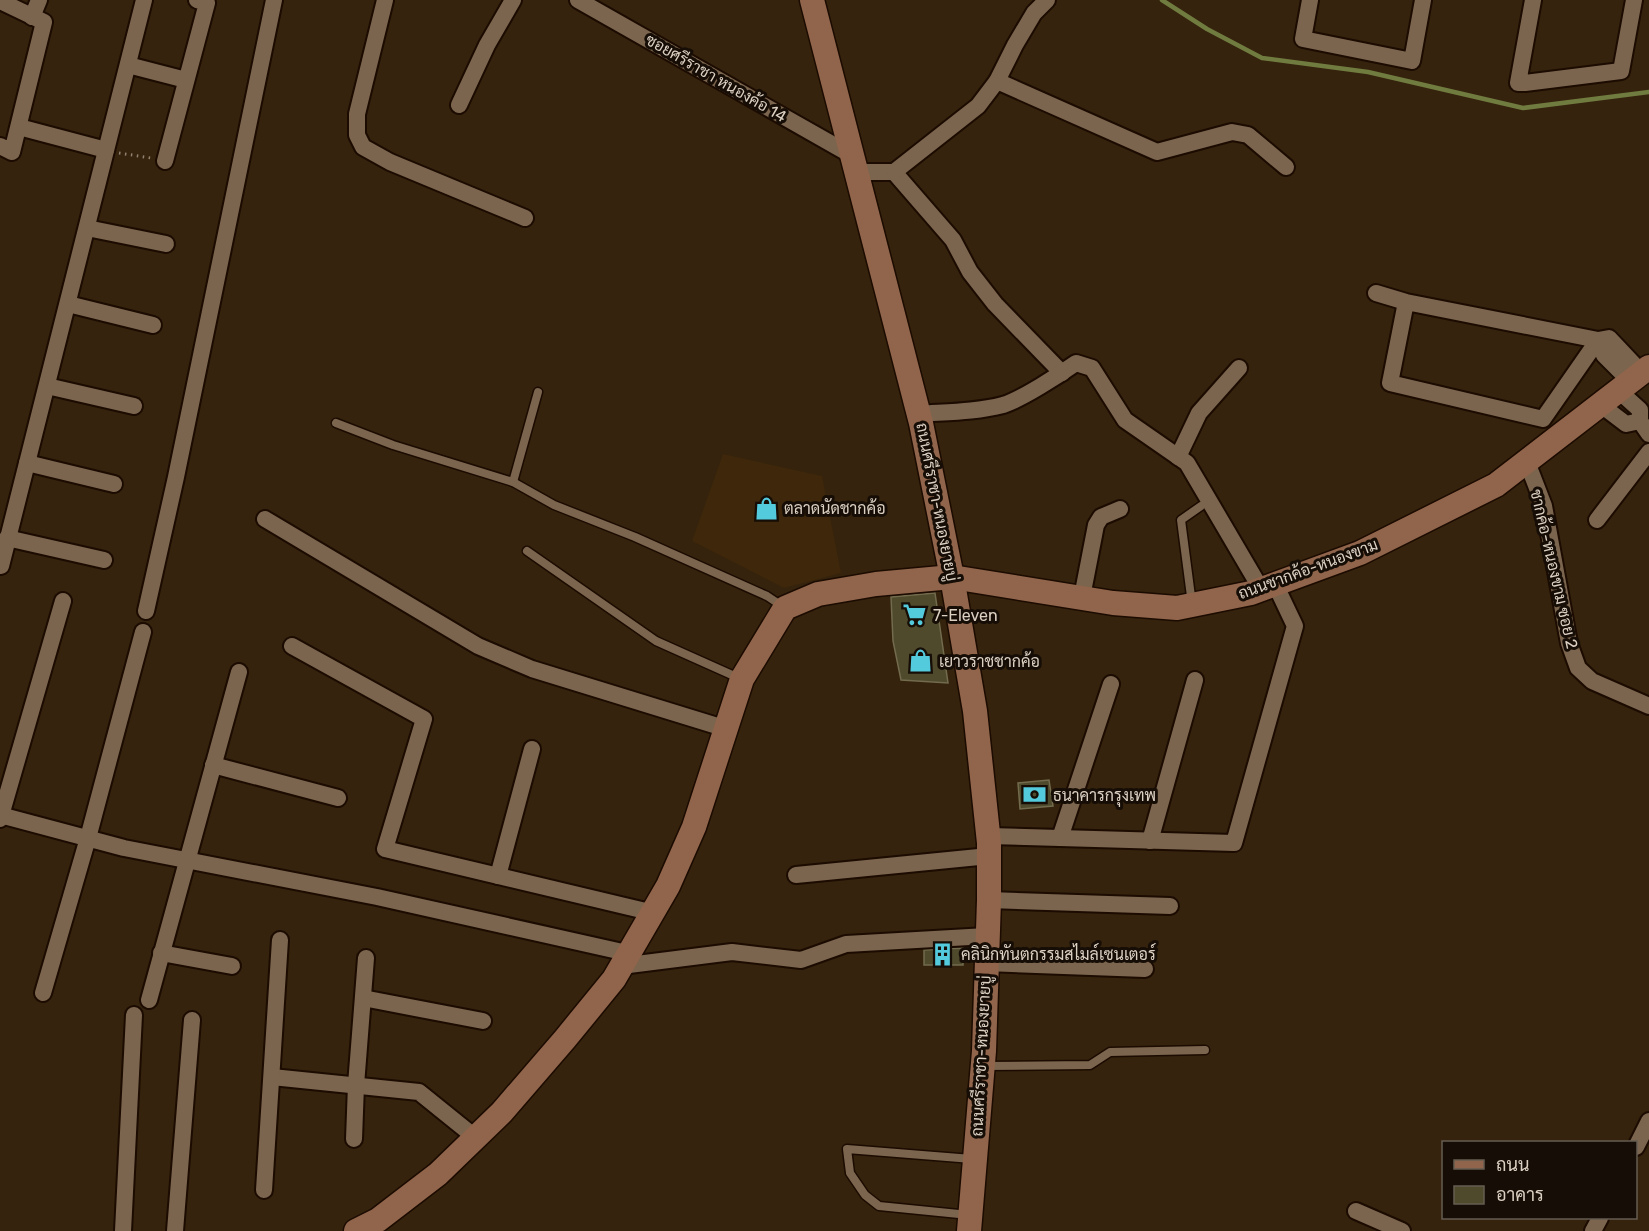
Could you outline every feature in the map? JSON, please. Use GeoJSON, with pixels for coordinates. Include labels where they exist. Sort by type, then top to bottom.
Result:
{"type":"FeatureCollection","features":[{"type":"Feature","properties":{"kind":"street"},"geometry":{"type":"LineString","coordinates":[[0,0],[44,22],[12,152],[0,146]]}},
{"type":"Feature","properties":{"kind":"street"},"geometry":{"type":"LineString","coordinates":[[32,17],[39,0]]}},
{"type":"Feature","properties":{"kind":"street"},"geometry":{"type":"LineString","coordinates":[[1,566],[144,0]]}},
{"type":"Feature","properties":{"kind":"street"},"geometry":{"type":"LineString","coordinates":[[165,161],[207,3],[197,0]]}},
{"type":"Feature","properties":{"kind":"street"},"geometry":{"type":"LineString","coordinates":[[146,611],[274,0]]}},
{"type":"Feature","properties":{"kind":"street"},"geometry":{"type":"LineString","coordinates":[[385,0],[357,114],[357,135],[363,147],[390,162],[525,218]]}},
{"type":"Feature","properties":{"kind":"street"},"geometry":{"type":"LineString","coordinates":[[459,105],[487,45],[513,0]]}},
{"type":"Feature","properties":{"kind":"street","name":"ซอยศรีราชา หนองค้อ 14"},"geometry":{"type":"LineString","coordinates":[[578,0],[855,164]]}},
{"type":"Feature","properties":{"kind":"street","name":"ถนนศรีราชา-หนองยายบู่"},"geometry":{"type":"LineString","coordinates":[[812,0],[919,414],[952,577],[975,711],[989,846],[989,900],[983,1066],[970,1223]]}},
{"type":"Feature","properties":{"kind":"street"},"geometry":{"type":"LineString","coordinates":[[894,172],[978,106],[997,81],[1034,13],[1047,0]]}},
{"type":"Feature","properties":{"kind":"street"},"geometry":{"type":"LineString","coordinates":[[1310,0],[1303,39],[1412,61],[1423,0]]}},
{"type":"Feature","properties":{"kind":"street"},"geometry":{"type":"LineString","coordinates":[[1533,0],[1518,82],[1525,84],[1621,71],[1634,0]]}},
{"type":"Feature","properties":{"kind":"street"},"geometry":{"type":"LineString","coordinates":[[128,65],[186,80]]}},
{"type":"Feature","properties":{"kind":"street"},"geometry":{"type":"LineString","coordinates":[[997,81],[1098,128],[1157,152],[1232,132],[1248,135],[1286,167]]}},
{"type":"Feature","properties":{"kind":"street"},"geometry":{"type":"LineString","coordinates":[[19,127],[106,150]]}},
{"type":"Feature","properties":{"kind":"street"},"geometry":{"type":"LineString","coordinates":[[855,164],[894,172],[953,240],[970,272],[995,304],[1062,373]]}},
{"type":"Feature","properties":{"kind":"street"},"geometry":{"type":"LineString","coordinates":[[87,228],[166,244]]}},
{"type":"Feature","properties":{"kind":"street"},"geometry":{"type":"LineString","coordinates":[[1376,293],[1406,302],[1598,340],[1609,338],[1646,426],[1626,424],[1628,384]]}},
{"type":"Feature","properties":{"kind":"street"},"geometry":{"type":"LineString","coordinates":[[1406,302],[1390,383],[1544,419],[1598,340]]}},
{"type":"Feature","properties":{"kind":"street"},"geometry":{"type":"LineString","coordinates":[[68,304],[153,325]]}},
{"type":"Feature","properties":{"kind":"street"},"geometry":{"type":"LineString","coordinates":[[796,875],[989,846],[1060,838],[1234,843],[1295,626],[1187,463],[1125,420],[1092,368],[1077,363],[1005,404],[985,409],[919,414]]}},
{"type":"Feature","properties":{"kind":"street"},"geometry":{"type":"LineString","coordinates":[[1178,457],[1199,413],[1239,368]]}},
{"type":"Feature","properties":{"kind":"street","name":"ถนนชากค้อ-หนองขาม"},"geometry":{"type":"LineString","coordinates":[[785,608],[818,594],[876,584],[952,577],[1113,603],[1177,608],[1268,586],[1360,553],[1496,485],[1628,384]]}},
{"type":"Feature","properties":{"kind":"street"},"geometry":{"type":"LineString","coordinates":[[47,386],[134,406]]}},
{"type":"Feature","properties":{"kind":"street"},"geometry":{"type":"LineString","coordinates":[[1597,519],[1649,452]]}},
{"type":"Feature","properties":{"kind":"street","name":"ชากค้อ-หนองขาม ซอย 2"},"geometry":{"type":"LineString","coordinates":[[1527,462],[1544,506],[1569,643],[1578,668],[1593,681],[1649,706]]}},
{"type":"Feature","properties":{"kind":"street"},"geometry":{"type":"LineString","coordinates":[[27,463],[114,484]]}},
{"type":"Feature","properties":{"kind":"street"},"geometry":{"type":"LineString","coordinates":[[1082,597],[1096,525],[1101,517],[1120,509]]}},
{"type":"Feature","properties":{"kind":"street"},"geometry":{"type":"LineString","coordinates":[[265,519],[478,646],[532,669],[727,729]]}},
{"type":"Feature","properties":{"kind":"street"},"geometry":{"type":"LineString","coordinates":[[7,538],[104,560]]}},
{"type":"Feature","properties":{"kind":"street"},"geometry":{"type":"LineString","coordinates":[[63,601],[0,816],[124,848],[377,897],[624,960],[732,952],[801,960],[846,944],[987,936]]}},
{"type":"Feature","properties":{"kind":"street"},"geometry":{"type":"LineString","coordinates":[[356,1231],[378,1220],[438,1174],[476,1138],[502,1112],[614,979],[668,886],[694,827],[742,680],[785,608]]}},
{"type":"Feature","properties":{"kind":"street"},"geometry":{"type":"LineString","coordinates":[[43,993],[88,838],[143,632]]}},
{"type":"Feature","properties":{"kind":"street"},"geometry":{"type":"LineString","coordinates":[[292,646],[424,719],[385,849],[654,913]]}},
{"type":"Feature","properties":{"kind":"street"},"geometry":{"type":"LineString","coordinates":[[148,1000],[239,672]]}},
{"type":"Feature","properties":{"kind":"street"},"geometry":{"type":"LineString","coordinates":[[1150,841],[1195,680]]}},
{"type":"Feature","properties":{"kind":"street"},"geometry":{"type":"LineString","coordinates":[[1060,838],[1111,684]]}},
{"type":"Feature","properties":{"kind":"street"},"geometry":{"type":"LineString","coordinates":[[498,876],[532,749]]}},
{"type":"Feature","properties":{"kind":"street"},"geometry":{"type":"LineString","coordinates":[[213,765],[338,798]]}},
{"type":"Feature","properties":{"kind":"street"},"geometry":{"type":"LineString","coordinates":[[989,900],[1170,906]]}},
{"type":"Feature","properties":{"kind":"street"},"geometry":{"type":"LineString","coordinates":[[264,1190],[280,939]]}},
{"type":"Feature","properties":{"kind":"street"},"geometry":{"type":"LineString","coordinates":[[161,953],[232,966]]}},
{"type":"Feature","properties":{"kind":"street"},"geometry":{"type":"LineString","coordinates":[[354,1139],[366,958]]}},
{"type":"Feature","properties":{"kind":"street"},"geometry":{"type":"LineString","coordinates":[[986,963],[1145,969]]}},
{"type":"Feature","properties":{"kind":"street"},"geometry":{"type":"LineString","coordinates":[[363,998],[483,1021]]}},
{"type":"Feature","properties":{"kind":"street"},"geometry":{"type":"LineString","coordinates":[[123,1231],[134,1014]]}},
{"type":"Feature","properties":{"kind":"street"},"geometry":{"type":"LineString","coordinates":[[175,1231],[192,1020]]}},
{"type":"Feature","properties":{"kind":"street"},"geometry":{"type":"LineString","coordinates":[[272,1077],[419,1092],[476,1138]]}},
{"type":"Feature","properties":{"kind":"street"},"geometry":{"type":"LineString","coordinates":[[1637,1144],[1649,1121]]}},
{"type":"Feature","properties":{"kind":"street"},"geometry":{"type":"LineString","coordinates":[[1356,1211],[1402,1231]]}},
{"type":"Feature","properties":{"kind":"lane"},"geometry":{"type":"LineString","coordinates":[[513,482],[538,392]]}},
{"type":"Feature","properties":{"kind":"lane"},"geometry":{"type":"LineString","coordinates":[[336,423],[393,445],[513,482],[554,505],[635,537],[767,596],[785,608]]}},
{"type":"Feature","properties":{"kind":"lane"},"geometry":{"type":"LineString","coordinates":[[1192,604],[1181,520],[1201,506]]}},
{"type":"Feature","properties":{"kind":"lane"},"geometry":{"type":"LineString","coordinates":[[527,551],[656,641],[742,680]]}},
{"type":"Feature","properties":{"kind":"lane"},"geometry":{"type":"LineString","coordinates":[[983,1066],[1090,1065],[1110,1052],[1205,1050]]}},
{"type":"Feature","properties":{"kind":"lane"},"geometry":{"type":"LineString","coordinates":[[970,1223],[879,1206],[865,1195],[850,1173],[847,1149],[975,1160]]}},
{"type":"Feature","properties":{"kind":"path"},"geometry":{"type":"LineString","coordinates":[[106,150],[165,161]]}},
{"type":"Feature","properties":{"kind":"shaded area","name":"ตลาดนัดชากค้อ"},"geometry":{"type":"Polygon","coordinates":[[[723,454],[822,476],[841,573],[784,588],[692,541],[723,454]]]}},
{"type":"Feature","properties":{"kind":"building"},"geometry":{"type":"Polygon","coordinates":[[[935,593],[948,683],[901,680],[893,641],[891,597],[935,593]]]}},
{"type":"Feature","properties":{"kind":"building","name":"ธนาคารกรุงเทพ"},"geometry":{"type":"Polygon","coordinates":[[[1049,780],[1053,806],[1020,809],[1018,783],[1049,780]]]}},
{"type":"Feature","properties":{"kind":"building","name":"คลินิกทันตกรรมสไมล์เซนเตอร์"},"geometry":{"type":"Polygon","coordinates":[[[963,948],[963,965],[924,965],[924,950],[963,948]]]}},
{"type":"Feature","properties":{"kind":"waterway"},"geometry":{"type":"LineString","coordinates":[[1162,0],[1207,29],[1262,58],[1368,72],[1523,108],[1649,92]]}},
{"type":"Feature","properties":{"kind":"place","name":"ตลาดนัดชากค้อ"},"geometry":{"type":"Point","coordinates":[766,508]}},
{"type":"Feature","properties":{"kind":"place","name":"7-Eleven"},"geometry":{"type":"Point","coordinates":[915,615]}},
{"type":"Feature","properties":{"kind":"place","name":"เยาวราชชากค้อ"},"geometry":{"type":"Point","coordinates":[921,661]}},
{"type":"Feature","properties":{"kind":"place","name":"ธนาคารกรุงเทพ"},"geometry":{"type":"Point","coordinates":[1035,795]}},
{"type":"Feature","properties":{"kind":"place","name":"คลินิกทันตกรรมสไมล์เซนเตอร์"},"geometry":{"type":"Point","coordinates":[943,954]}}]}
